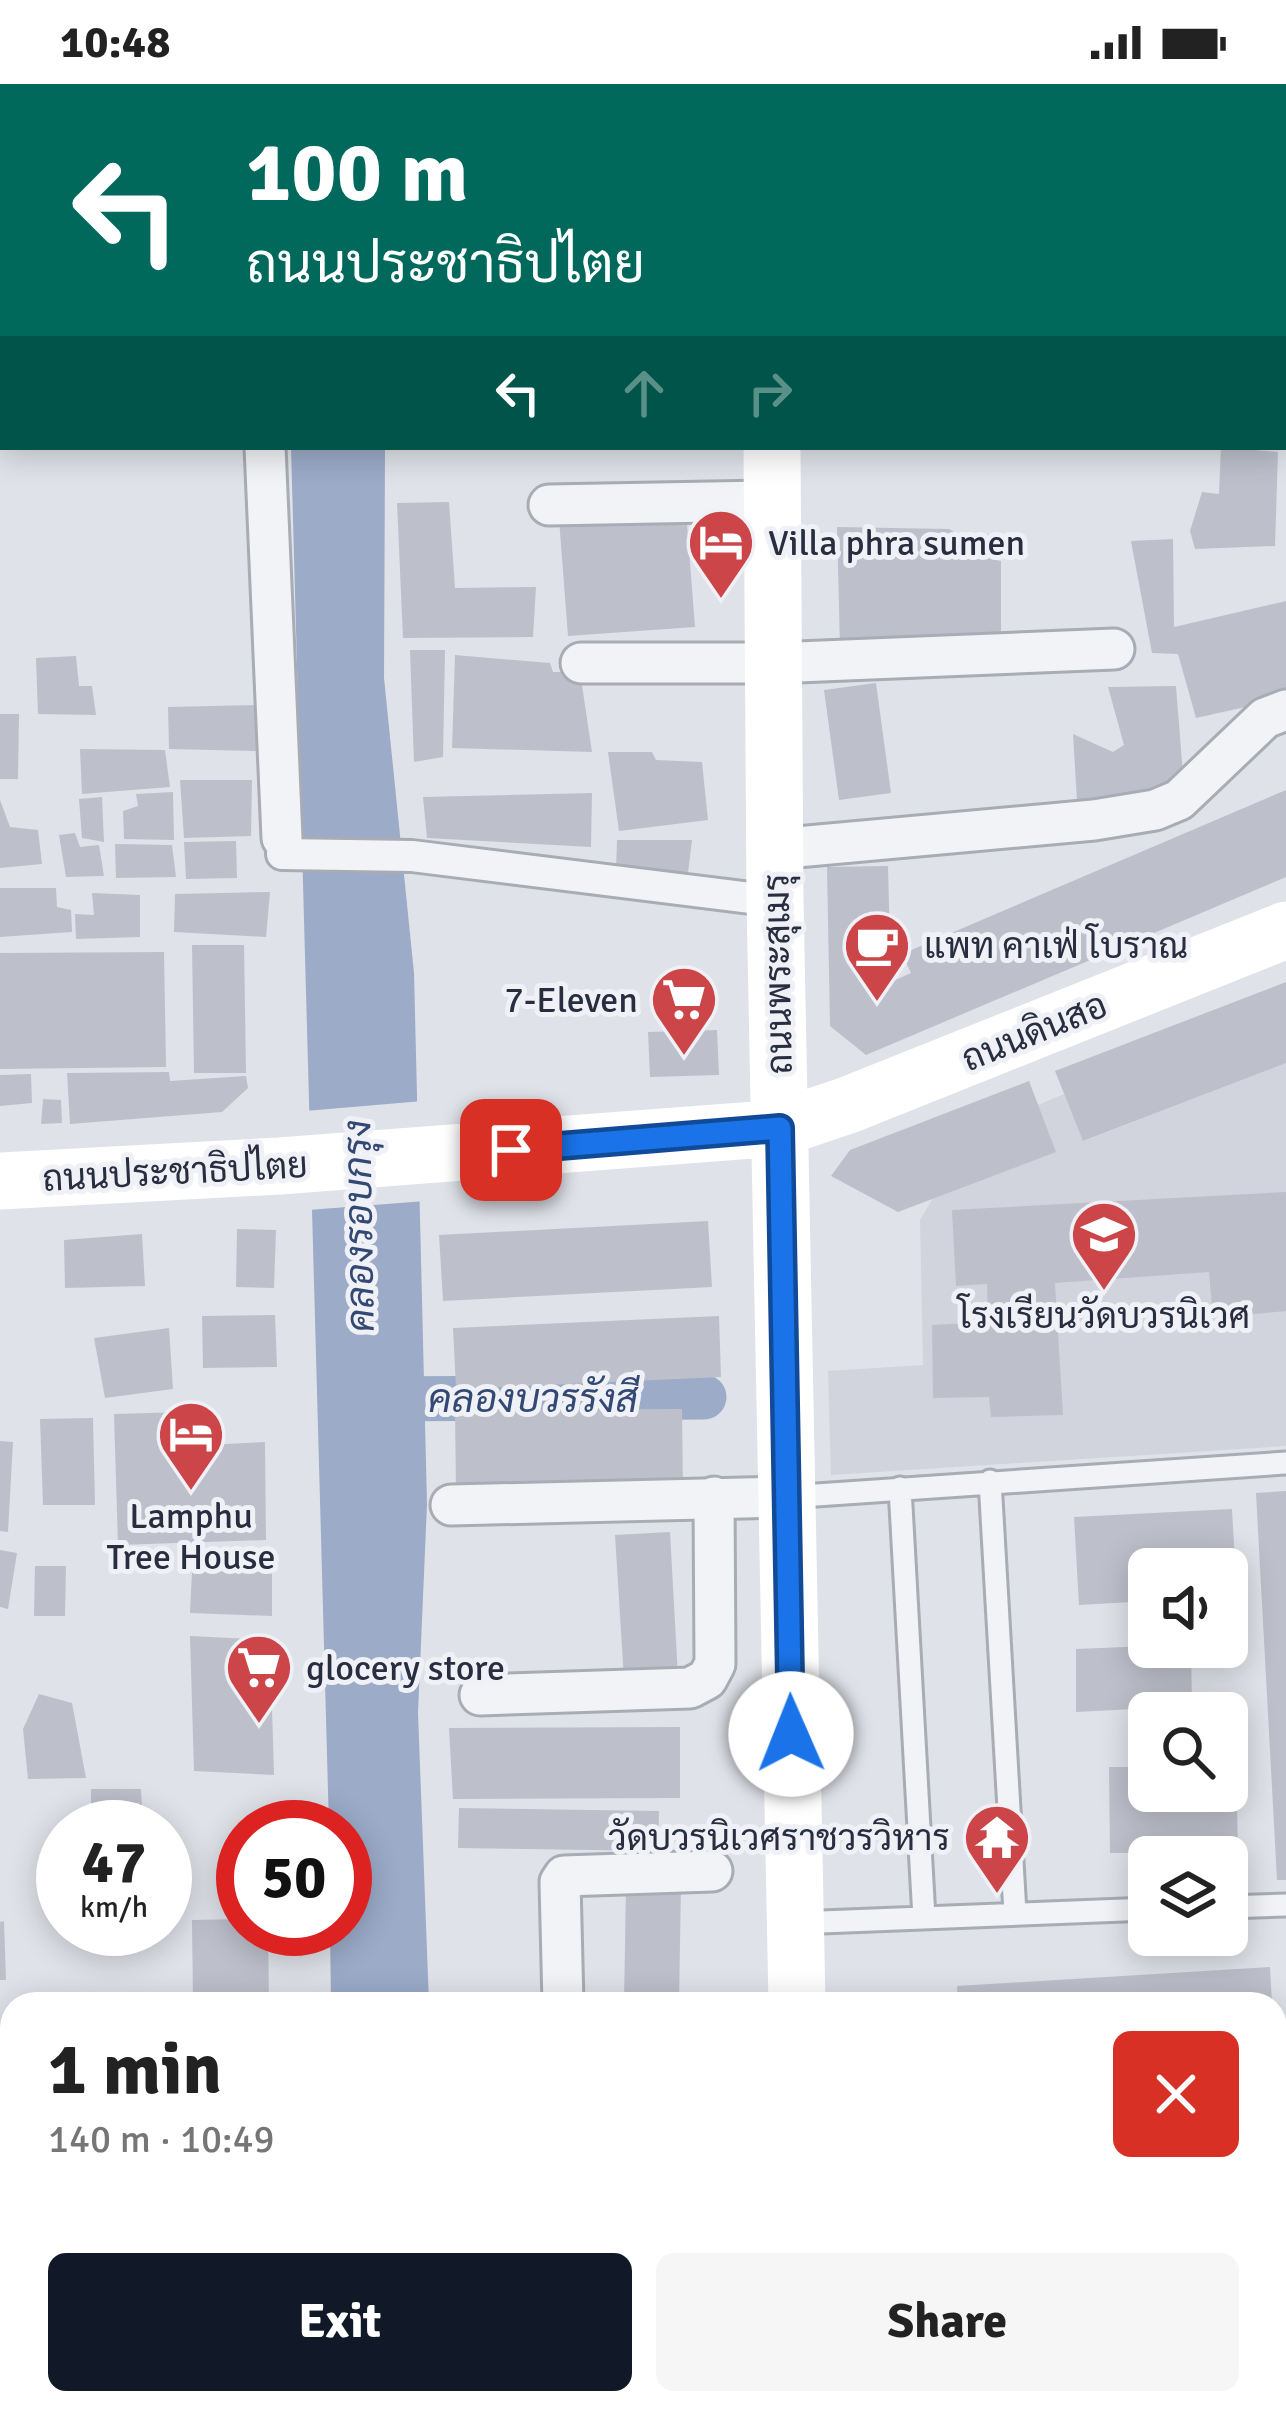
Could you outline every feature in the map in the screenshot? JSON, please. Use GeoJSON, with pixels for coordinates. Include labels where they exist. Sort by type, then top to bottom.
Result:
{"type":"FeatureCollection","features":[{"type":"Feature","properties":{"kind":"main road","name":"ถนนพระสุเมรุ"},"geometry":{"type":"LineString","coordinates":[[771,474],[797,1992]]}},
{"type":"Feature","properties":{"kind":"main road","name":"ถนนดินสอ"},"geometry":{"type":"LineString","coordinates":[[780,1128],[1284,938]]}},
{"type":"Feature","properties":{"kind":"main road","name":"ถนนประชาธิปไตย"},"geometry":{"type":"LineString","coordinates":[[0,1181],[780,1128]]}},
{"type":"Feature","properties":{"kind":"street"},"geometry":{"type":"LineString","coordinates":[[265,450],[285,849],[775,875],[1155,810],[1179,800],[1265,718],[1286,710]]}},
{"type":"Feature","properties":{"kind":"street"},"geometry":{"type":"LineString","coordinates":[[549,506],[771,474]]}},
{"type":"Feature","properties":{"kind":"street"},"geometry":{"type":"LineString","coordinates":[[581,663],[773,663],[1114,649]]}},
{"type":"Feature","properties":{"kind":"street"},"geometry":{"type":"LineString","coordinates":[[480,1696],[690,1688],[707,1679],[715,1664],[714,1497]]}},
{"type":"Feature","properties":{"kind":"street"},"geometry":{"type":"LineString","coordinates":[[451,1505],[786,1497]]}},
{"type":"Feature","properties":{"kind":"street"},"geometry":{"type":"LineString","coordinates":[[562,1992],[560,1882],[564,1876],[712,1871]]}},
{"type":"Feature","properties":{"kind":"lane"},"geometry":{"type":"LineString","coordinates":[[786,1497],[1286,1463]]}},
{"type":"Feature","properties":{"kind":"lane"},"geometry":{"type":"LineString","coordinates":[[990,1481],[1015,1913]]}},
{"type":"Feature","properties":{"kind":"lane"},"geometry":{"type":"LineString","coordinates":[[900,1488],[924,1918]]}},
{"type":"Feature","properties":{"kind":"lane"},"geometry":{"type":"LineString","coordinates":[[1248,1906],[1286,1905]]}},
{"type":"Feature","properties":{"kind":"lane"},"geometry":{"type":"LineString","coordinates":[[795,1923],[1128,1910]]}},
{"type":"Feature","properties":{"kind":"shaded area","name":"โรงเรียนวัดบวรนิเวศ"},"geometry":{"type":"Polygon","coordinates":[[[1286,1063],[1286,1446],[831,1475],[828,1371],[923,1365],[920,1220],[933,1198],[1038,1105],[1064,1094],[1084,1141],[1286,1063]]]}},
{"type":"Feature","properties":{"kind":"water","name":"คลองรอบกรุง"},"geometry":{"type":"Polygon","coordinates":[[[291,450],[385,450],[384,678],[414,973],[427,1504],[418,1713],[429,1992],[331,1992],[330,1956],[372,1956],[372,1800],[328,1800],[291,450]]]}},
{"type":"Feature","properties":{"kind":"pier"},"geometry":{"type":"Polygon","coordinates":[[[423,1101],[426,1201],[308,1210],[305,1111],[423,1101]]]}},
{"type":"Feature","properties":{"kind":"building"},"geometry":{"type":"Polygon","coordinates":[[[1221,450],[1278,452],[1275,546],[1195,549],[1190,531],[1202,492],[1219,494],[1221,450]]]}},
{"type":"Feature","properties":{"kind":"building"},"geometry":{"type":"Polygon","coordinates":[[[449,502],[455,588],[536,587],[533,637],[403,638],[397,503],[449,502]]]}},
{"type":"Feature","properties":{"kind":"building"},"geometry":{"type":"Polygon","coordinates":[[[686,511],[695,627],[568,636],[559,519],[686,511]]]}},
{"type":"Feature","properties":{"kind":"building"},"geometry":{"type":"Polygon","coordinates":[[[837,527],[949,529],[970,541],[970,555],[977,554],[978,542],[989,534],[991,559],[1001,561],[1001,642],[840,648],[837,527]]]}},
{"type":"Feature","properties":{"kind":"building"},"geometry":{"type":"Polygon","coordinates":[[[1173,539],[1174,627],[1286,601],[1286,698],[1196,718],[1178,654],[1152,653],[1131,541],[1173,539]]]}},
{"type":"Feature","properties":{"kind":"building"},"geometry":{"type":"Polygon","coordinates":[[[410,650],[445,650],[443,757],[414,762],[410,650]]]}},
{"type":"Feature","properties":{"kind":"building"},"geometry":{"type":"Polygon","coordinates":[[[455,655],[550,663],[553,672],[580,672],[592,752],[452,748],[455,655]]]}},
{"type":"Feature","properties":{"kind":"building"},"geometry":{"type":"Polygon","coordinates":[[[76,656],[79,686],[92,686],[96,715],[38,714],[36,658],[76,656]]]}},
{"type":"Feature","properties":{"kind":"building"},"geometry":{"type":"Polygon","coordinates":[[[876,683],[891,793],[839,800],[824,690],[876,683]]]}},
{"type":"Feature","properties":{"kind":"building"},"geometry":{"type":"Polygon","coordinates":[[[1176,686],[1184,787],[1157,798],[1077,801],[1073,734],[1113,752],[1124,745],[1108,687],[1176,686]]]}},
{"type":"Feature","properties":{"kind":"building"},"geometry":{"type":"Polygon","coordinates":[[[260,705],[261,751],[169,749],[168,707],[260,705]]]}},
{"type":"Feature","properties":{"kind":"building"},"geometry":{"type":"Polygon","coordinates":[[[0,714],[19,714],[18,779],[0,779],[0,714]]]}},
{"type":"Feature","properties":{"kind":"building"},"geometry":{"type":"Polygon","coordinates":[[[80,749],[165,750],[170,787],[82,794],[80,749]]]}},
{"type":"Feature","properties":{"kind":"building"},"geometry":{"type":"Polygon","coordinates":[[[608,752],[652,752],[656,760],[702,762],[708,820],[619,831],[608,752]]]}},
{"type":"Feature","properties":{"kind":"building"},"geometry":{"type":"Polygon","coordinates":[[[180,780],[252,780],[251,836],[184,838],[180,780]]]}},
{"type":"Feature","properties":{"kind":"building"},"geometry":{"type":"Polygon","coordinates":[[[1286,790],[1286,877],[866,1055],[830,1026],[827,867],[888,866],[891,982],[911,973],[902,954],[1286,790]]]}},
{"type":"Feature","properties":{"kind":"building"},"geometry":{"type":"Polygon","coordinates":[[[173,792],[174,840],[124,839],[123,811],[138,806],[136,794],[173,792]]]}},
{"type":"Feature","properties":{"kind":"building"},"geometry":{"type":"Polygon","coordinates":[[[592,793],[591,847],[427,838],[423,797],[592,793]]]}},
{"type":"Feature","properties":{"kind":"building"},"geometry":{"type":"Polygon","coordinates":[[[102,797],[104,842],[82,838],[79,799],[102,797]]]}},
{"type":"Feature","properties":{"kind":"building"},"geometry":{"type":"Polygon","coordinates":[[[0,800],[10,827],[38,830],[42,864],[0,868],[0,800]]]}},
{"type":"Feature","properties":{"kind":"building"},"geometry":{"type":"Polygon","coordinates":[[[75,833],[80,847],[99,845],[104,876],[66,877],[59,835],[75,833]]]}},
{"type":"Feature","properties":{"kind":"building"},"geometry":{"type":"Polygon","coordinates":[[[617,840],[692,840],[687,881],[616,870],[617,840]]]}},
{"type":"Feature","properties":{"kind":"building"},"geometry":{"type":"Polygon","coordinates":[[[236,841],[237,878],[186,879],[184,842],[236,841]]]}},
{"type":"Feature","properties":{"kind":"building"},"geometry":{"type":"Polygon","coordinates":[[[115,844],[172,845],[176,877],[116,878],[115,844]]]}},
{"type":"Feature","properties":{"kind":"building"},"geometry":{"type":"Polygon","coordinates":[[[0,888],[56,888],[57,907],[71,910],[72,932],[0,937],[0,888]]]}},
{"type":"Feature","properties":{"kind":"building"},"geometry":{"type":"Polygon","coordinates":[[[270,892],[266,937],[174,932],[175,894],[270,892]]]}},
{"type":"Feature","properties":{"kind":"building"},"geometry":{"type":"Polygon","coordinates":[[[92,893],[140,895],[140,937],[76,939],[75,914],[94,915],[92,893]]]}},
{"type":"Feature","properties":{"kind":"building"},"geometry":{"type":"Polygon","coordinates":[[[192,945],[244,945],[246,1073],[194,1073],[192,945]]]}},
{"type":"Feature","properties":{"kind":"building"},"geometry":{"type":"Polygon","coordinates":[[[164,952],[166,1067],[0,1069],[0,953],[164,952]]]}},
{"type":"Feature","properties":{"kind":"building"},"geometry":{"type":"Polygon","coordinates":[[[1286,982],[1286,1063],[1083,1141],[1055,1071],[1286,982]]]}},
{"type":"Feature","properties":{"kind":"building","name":"7-Eleven"},"geometry":{"type":"Polygon","coordinates":[[[717,1030],[719,1075],[650,1077],[648,1032],[717,1030]]]}},
{"type":"Feature","properties":{"kind":"building"},"geometry":{"type":"Polygon","coordinates":[[[169,1072],[170,1081],[246,1076],[248,1088],[222,1112],[70,1124],[67,1073],[169,1072]]]}},
{"type":"Feature","properties":{"kind":"building"},"geometry":{"type":"Polygon","coordinates":[[[31,1074],[32,1103],[0,1106],[0,1075],[31,1074]]]}},
{"type":"Feature","properties":{"kind":"building"},"geometry":{"type":"Polygon","coordinates":[[[1029,1081],[1056,1152],[898,1212],[831,1176],[850,1150],[1029,1081]]]}},
{"type":"Feature","properties":{"kind":"building"},"geometry":{"type":"Polygon","coordinates":[[[43,1099],[61,1100],[62,1123],[41,1124],[43,1099]]]}},
{"type":"Feature","properties":{"kind":"building"},"geometry":{"type":"Polygon","coordinates":[[[1286,1192],[1286,1311],[1213,1318],[1209,1272],[1055,1283],[1063,1415],[991,1417],[989,1397],[933,1398],[932,1325],[988,1322],[987,1284],[956,1286],[952,1210],[1286,1192]]]}},
{"type":"Feature","properties":{"kind":"building"},"geometry":{"type":"Polygon","coordinates":[[[708,1221],[712,1287],[443,1301],[439,1235],[708,1221]]]}},
{"type":"Feature","properties":{"kind":"building"},"geometry":{"type":"Polygon","coordinates":[[[237,1229],[276,1230],[274,1288],[236,1287],[237,1229]]]}},
{"type":"Feature","properties":{"kind":"building"},"geometry":{"type":"Polygon","coordinates":[[[142,1234],[145,1286],[65,1288],[64,1240],[142,1234]]]}},
{"type":"Feature","properties":{"kind":"building"},"geometry":{"type":"Polygon","coordinates":[[[275,1315],[277,1367],[203,1368],[202,1316],[275,1315]]]}},
{"type":"Feature","properties":{"kind":"building"},"geometry":{"type":"Polygon","coordinates":[[[719,1316],[721,1377],[456,1389],[453,1328],[719,1316]]]}},
{"type":"Feature","properties":{"kind":"building"},"geometry":{"type":"Polygon","coordinates":[[[169,1328],[173,1389],[105,1398],[94,1338],[169,1328]]]}},
{"type":"Feature","properties":{"kind":"building"},"geometry":{"type":"Polygon","coordinates":[[[682,1409],[683,1491],[456,1493],[455,1410],[682,1409]]]}},
{"type":"Feature","properties":{"kind":"building","name":"Lamphu Tree House"},"geometry":{"type":"Polygon","coordinates":[[[185,1412],[186,1446],[265,1442],[266,1540],[118,1545],[114,1414],[185,1412]]]}},
{"type":"Feature","properties":{"kind":"building"},"geometry":{"type":"Polygon","coordinates":[[[93,1418],[95,1505],[43,1505],[40,1419],[93,1418]]]}},
{"type":"Feature","properties":{"kind":"building"},"geometry":{"type":"Polygon","coordinates":[[[0,1441],[13,1442],[8,1532],[0,1531],[0,1441]]]}},
{"type":"Feature","properties":{"kind":"building"},"geometry":{"type":"Polygon","coordinates":[[[1286,1491],[1286,1880],[1277,1880],[1256,1493],[1286,1491]]]}},
{"type":"Feature","properties":{"kind":"building"},"geometry":{"type":"Polygon","coordinates":[[[1232,1509],[1234,1548],[1128,1548],[1128,1602],[1079,1605],[1074,1517],[1232,1509]]]}},
{"type":"Feature","properties":{"kind":"building"},"geometry":{"type":"Polygon","coordinates":[[[670,1532],[678,1677],[624,1680],[615,1535],[670,1532]]]}},
{"type":"Feature","properties":{"kind":"building"},"geometry":{"type":"Polygon","coordinates":[[[0,1550],[17,1553],[8,1609],[0,1607],[0,1550]]]}},
{"type":"Feature","properties":{"kind":"building"},"geometry":{"type":"Polygon","coordinates":[[[35,1566],[66,1566],[65,1616],[34,1616],[35,1566]]]}},
{"type":"Feature","properties":{"kind":"building"},"geometry":{"type":"Polygon","coordinates":[[[192,1571],[272,1572],[272,1616],[190,1613],[192,1571]]]}},
{"type":"Feature","properties":{"kind":"building"},"geometry":{"type":"Polygon","coordinates":[[[190,1636],[270,1640],[274,1775],[194,1771],[190,1636]]]}},
{"type":"Feature","properties":{"kind":"building"},"geometry":{"type":"Polygon","coordinates":[[[1128,1647],[1128,1668],[1191,1668],[1192,1692],[1128,1692],[1128,1709],[1076,1712],[1076,1649],[1128,1647]]]}},
{"type":"Feature","properties":{"kind":"building"},"geometry":{"type":"Polygon","coordinates":[[[39,1694],[72,1703],[86,1778],[28,1779],[23,1729],[39,1694]]]}},
{"type":"Feature","properties":{"kind":"building"},"geometry":{"type":"Polygon","coordinates":[[[680,1727],[680,1798],[453,1799],[449,1728],[680,1727]]]}},
{"type":"Feature","properties":{"kind":"building"},"geometry":{"type":"Polygon","coordinates":[[[1109,1767],[1128,1767],[1128,1812],[1237,1812],[1238,1836],[1128,1836],[1128,1853],[1110,1853],[1109,1767]]]}},
{"type":"Feature","properties":{"kind":"building"},"geometry":{"type":"Polygon","coordinates":[[[91,1789],[141,1789],[142,1800],[91,1800],[91,1789]]]}},
{"type":"Feature","properties":{"kind":"building"},"geometry":{"type":"Polygon","coordinates":[[[459,1808],[659,1811],[658,1851],[458,1848],[459,1808]]]}},
{"type":"Feature","properties":{"kind":"building"},"geometry":{"type":"Polygon","coordinates":[[[681,1884],[679,1992],[624,1992],[626,1886],[681,1884]]]}},
{"type":"Feature","properties":{"kind":"building"},"geometry":{"type":"Polygon","coordinates":[[[192,1920],[216,1920],[216,1956],[268,1956],[269,1992],[193,1992],[192,1920]]]}},
{"type":"Feature","properties":{"kind":"building"},"geometry":{"type":"Polygon","coordinates":[[[4,1921],[6,1980],[0,1980],[0,1922],[4,1921]]]}},
{"type":"Feature","properties":{"kind":"building"},"geometry":{"type":"Polygon","coordinates":[[[1270,1967],[1271,1992],[957,1992],[957,1986],[1270,1967]]]}},
{"type":"Feature","properties":{"kind":"waterway","name":"คลองบวรรังสี"},"geometry":{"type":"LineString","coordinates":[[365,1399],[704,1397]]}},
{"type":"Feature","properties":{"kind":"place","name":"Villa phra sumen"},"geometry":{"type":"Point","coordinates":[721,601]}},
{"type":"Feature","properties":{"kind":"place","name":"แพท คาเฟ่ โบราณ"},"geometry":{"type":"Point","coordinates":[877,1004]}},
{"type":"Feature","properties":{"kind":"place","name":"7-Eleven"},"geometry":{"type":"Point","coordinates":[684,1058]}},
{"type":"Feature","properties":{"kind":"place","name":"โรงเรียนวัดบวรนิเวศ"},"geometry":{"type":"Point","coordinates":[1104,1293]}},
{"type":"Feature","properties":{"kind":"place","name":"Lamphu Tree House"},"geometry":{"type":"Point","coordinates":[191,1493]}},
{"type":"Feature","properties":{"kind":"place","name":"glocery store"},"geometry":{"type":"Point","coordinates":[259,1726]}},
{"type":"Feature","properties":{"kind":"place","name":"วัดบวรนิเวศราชวรวิหาร"},"geometry":{"type":"Point","coordinates":[997,1896]}},
{"type":"Feature","properties":{"kind":"route"},"geometry":{"type":"LineString","coordinates":[[511,1150],[780,1128],[791,1734]]}}]}
